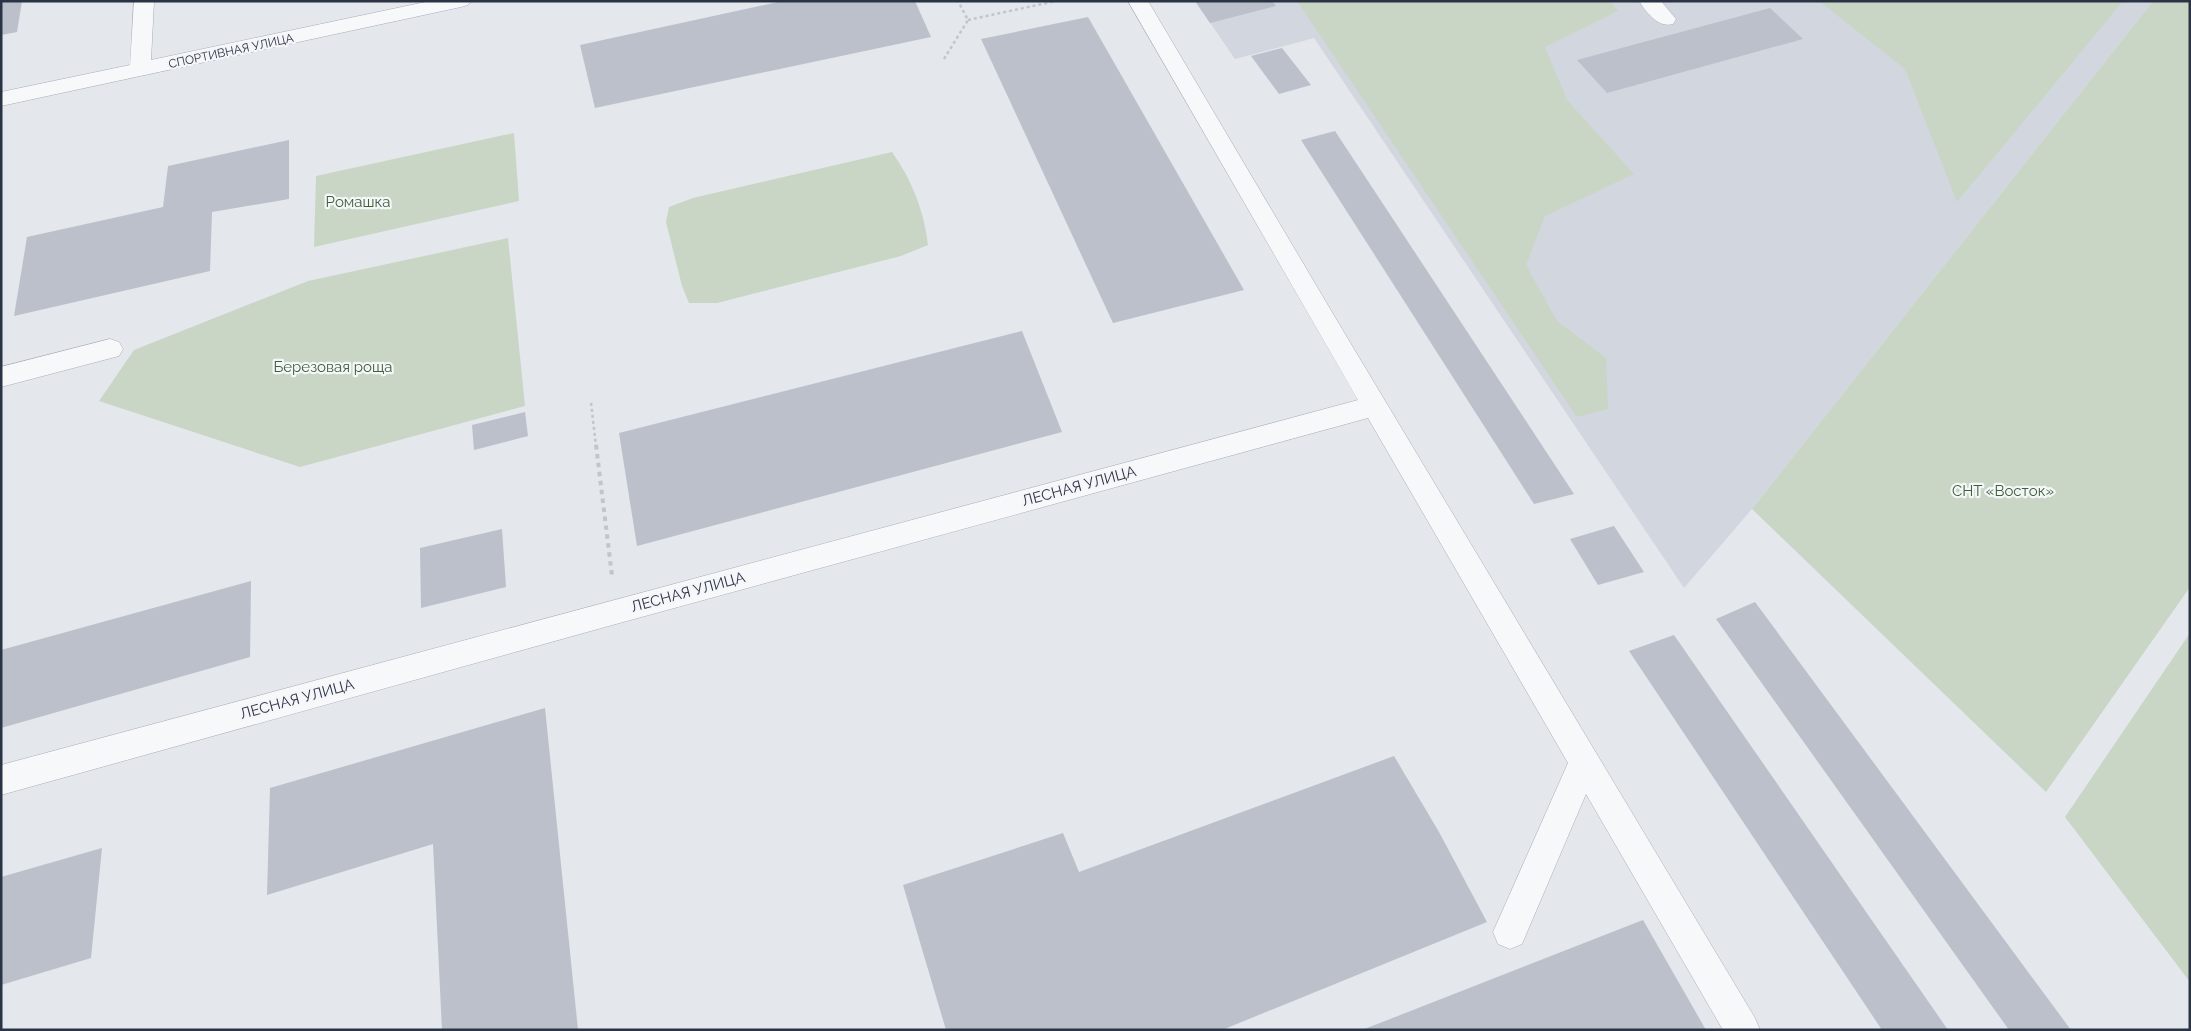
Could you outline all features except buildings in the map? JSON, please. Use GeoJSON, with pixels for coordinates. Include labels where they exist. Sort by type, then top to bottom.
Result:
{"type":"FeatureCollection","features":[{"type":"Feature","properties":{"kind":"street"},"geometry":{"type":"LineString","coordinates":[[140,70],[144,1]]}},
{"type":"Feature","properties":{"kind":"street","name":"СПОРТИВНАЯ УЛИЦА"},"geometry":{"type":"LineString","coordinates":[[1,99],[461,1]]}},
{"type":"Feature","properties":{"kind":"street"},"geometry":{"type":"LineString","coordinates":[[1138,1],[1374,406],[1743,1030]]}},
{"type":"Feature","properties":{"kind":"street"},"geometry":{"type":"LineString","coordinates":[[1649,1],[1666,19]]}},
{"type":"Feature","properties":{"kind":"street"},"geometry":{"type":"LineString","coordinates":[[1,378],[110,349]]}},
{"type":"Feature","properties":{"kind":"street","name":"ЛЕСНАЯ УЛИЦА"},"geometry":{"type":"LineString","coordinates":[[1,780],[1374,406]]}},
{"type":"Feature","properties":{"kind":"street"},"geometry":{"type":"LineString","coordinates":[[1510,932],[1585,760]]}},
{"type":"Feature","properties":{"kind":"path"},"geometry":{"type":"LineString","coordinates":[[958,1],[968,20]]}},
{"type":"Feature","properties":{"kind":"path"},"geometry":{"type":"LineString","coordinates":[[944,59],[968,20],[1056,1]]}},
{"type":"Feature","properties":{"kind":"path"},"geometry":{"type":"LineString","coordinates":[[592,403],[616,611]]}},
{"type":"Feature","properties":{"kind":"shaded area"},"geometry":{"type":"Polygon","coordinates":[[[1195,1],[2153,1],[1752,509],[1684,588],[1314,38],[1235,59],[1195,1]]]}},
{"type":"Feature","properties":{"kind":"green space"},"geometry":{"type":"Polygon","coordinates":[[[1297,1],[1610,1],[1618,11],[1545,47],[1567,100],[1634,174],[1545,216],[1526,265],[1557,321],[1606,358],[1608,409],[1577,417],[1297,1]]]}},
{"type":"Feature","properties":{"kind":"green space"},"geometry":{"type":"Polygon","coordinates":[[[1819,1],[2123,1],[1957,202],[1905,69],[1819,1]]]}},
{"type":"Feature","properties":{"kind":"green space","name":"СНТ «Восток»"},"geometry":{"type":"Polygon","coordinates":[[[2153,1],[2190,1],[2190,587],[2046,792],[1752,509],[2153,1]]]}},
{"type":"Feature","properties":{"kind":"green space","name":"Ромашка"},"geometry":{"type":"Polygon","coordinates":[[[514,133],[519,201],[314,247],[316,176],[514,133]]]}},
{"type":"Feature","properties":{"kind":"green space"},"geometry":{"type":"Polygon","coordinates":[[[892,152],[906,174],[916,196],[924,220],[928,245],[901,256],[717,303],[689,303],[682,286],[666,222],[669,207],[693,198],[892,152]]]}},
{"type":"Feature","properties":{"kind":"green space","name":"Березовая роща"},"geometry":{"type":"Polygon","coordinates":[[[508,238],[525,406],[300,467],[99,401],[134,350],[308,281],[508,238]]]}},
{"type":"Feature","properties":{"kind":"green space"},"geometry":{"type":"Polygon","coordinates":[[[2190,633],[2190,982],[2065,817],[2190,633]]]}}]}
